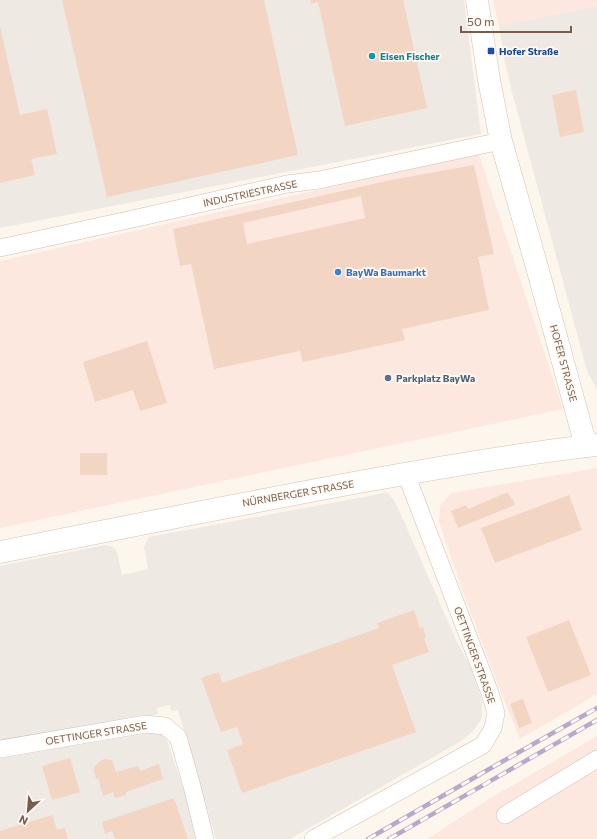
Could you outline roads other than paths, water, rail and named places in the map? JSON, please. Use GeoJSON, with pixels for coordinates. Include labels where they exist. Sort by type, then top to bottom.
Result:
{"type":"FeatureCollection","features":[{"type":"Feature","properties":{"kind":"main road","name":"HOFER STRASSE"},"geometry":{"type":"LineString","coordinates":[[477,0],[489,80],[501,141],[537,267],[592,446]]}},
{"type":"Feature","properties":{"kind":"main road","name":"NÜRNBERGER STRASSE"},"geometry":{"type":"LineString","coordinates":[[0,552],[249,502],[485,460],[592,446]]}},
{"type":"Feature","properties":{"kind":"street","name":"INDUSTRIESTRASSE"},"geometry":{"type":"LineString","coordinates":[[0,248],[287,184],[319,180],[501,141]]}},
{"type":"Feature","properties":{"kind":"street","name":"OETTINGER STRASSE"},"geometry":{"type":"LineString","coordinates":[[313,839],[483,745],[493,728],[496,713],[490,693],[406,474]]}},
{"type":"Feature","properties":{"kind":"street","name":"OETTINGER STRASSE"},"geometry":{"type":"LineString","coordinates":[[0,749],[146,724],[165,726],[178,737],[205,839]]}},
{"type":"Feature","properties":{"kind":"street"},"geometry":{"type":"LineString","coordinates":[[505,815],[597,759]]}},
{"type":"Feature","properties":{"kind":"railway"},"geometry":{"type":"LineString","coordinates":[[368,839],[597,708]]}},
{"type":"Feature","properties":{"kind":"railway"},"geometry":{"type":"LineString","coordinates":[[389,839],[597,720]]}},
{"type":"Feature","properties":{"kind":"place","name":"Hofer Straße"},"geometry":{"type":"Point","coordinates":[491,51]}},
{"type":"Feature","properties":{"kind":"place","name":"Eisen Fischer"},"geometry":{"type":"Point","coordinates":[372,56]}},
{"type":"Feature","properties":{"kind":"place","name":"BayWa Baumarkt"},"geometry":{"type":"Point","coordinates":[338,272]}},
{"type":"Feature","properties":{"kind":"place","name":"Parkplatz BayWa"},"geometry":{"type":"Point","coordinates":[388,378]}}]}
